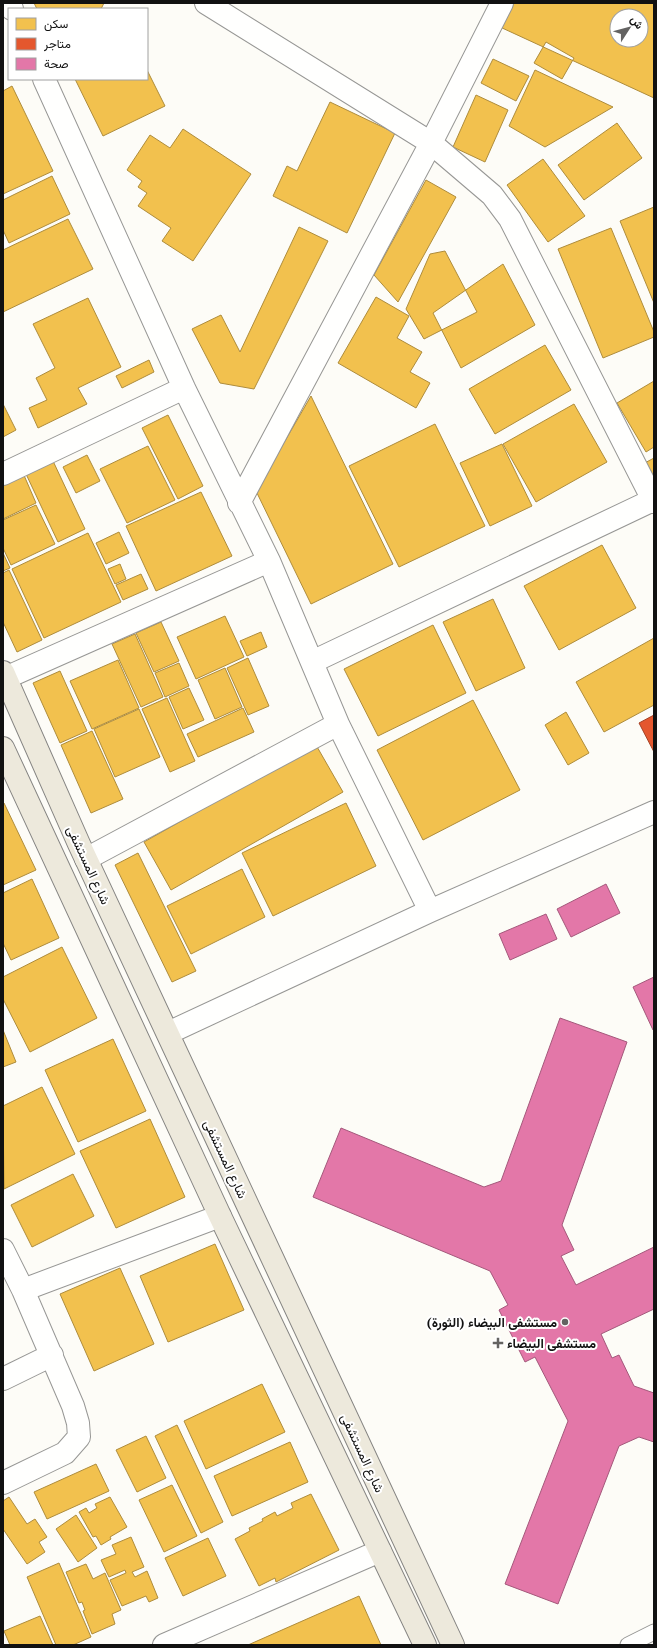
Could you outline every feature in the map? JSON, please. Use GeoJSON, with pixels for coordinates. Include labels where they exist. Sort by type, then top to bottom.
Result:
{"type":"FeatureCollection","features":[{"type":"Feature","properties":{"kind":"main road","name":"شارع المستشفى"},"geometry":{"type":"LineString","coordinates":[[4,676],[86,859],[453,1645]]}},
{"type":"Feature","properties":{"kind":"main road","name":"شارع المستشفى"},"geometry":{"type":"LineString","coordinates":[[3,748],[220,1216],[426,1645]]}},
{"type":"Feature","properties":{"kind":"street"},"geometry":{"type":"LineString","coordinates":[[206,3],[430,143],[483,187],[501,205],[510,219],[654,501],[312,662]]}},
{"type":"Feature","properties":{"kind":"street"},"geometry":{"type":"LineString","coordinates":[[239,503],[430,143],[502,3]]}},
{"type":"Feature","properties":{"kind":"street"},"geometry":{"type":"LineString","coordinates":[[44,80],[184,388],[239,503],[269,561],[338,724],[430,911]]}},
{"type":"Feature","properties":{"kind":"street"},"geometry":{"type":"LineString","coordinates":[[3,474],[184,388]]}},
{"type":"Feature","properties":{"kind":"street"},"geometry":{"type":"LineString","coordinates":[[4,676],[269,561]]}},
{"type":"Feature","properties":{"kind":"street"},"geometry":{"type":"LineString","coordinates":[[86,859],[338,724]]}},
{"type":"Feature","properties":{"kind":"street"},"geometry":{"type":"LineString","coordinates":[[168,1033],[430,911],[654,812]]}},
{"type":"Feature","properties":{"kind":"street"},"geometry":{"type":"LineString","coordinates":[[23,1290],[220,1216]]}},
{"type":"Feature","properties":{"kind":"street"},"geometry":{"type":"LineString","coordinates":[[3,1250],[23,1290],[73,1406],[78,1423],[79,1437],[65,1453],[3,1483]]}},
{"type":"Feature","properties":{"kind":"street"},"geometry":{"type":"LineString","coordinates":[[3,1379],[52,1355]]}},
{"type":"Feature","properties":{"kind":"street"},"geometry":{"type":"LineString","coordinates":[[164,1645],[207,1637],[380,1551]]}},
{"type":"Feature","properties":{"kind":"lane"},"geometry":{"type":"LineString","coordinates":[[628,1645],[654,1632]]}},
{"type":"Feature","properties":{"kind":"building: سكن"},"geometry":{"type":"Polygon","coordinates":[[[34,3],[104,3],[102,8],[36,8],[34,3]]]}},
{"type":"Feature","properties":{"kind":"building: سكن"},"geometry":{"type":"Polygon","coordinates":[[[511,3],[654,4],[654,98],[500,27],[511,3]]]}},
{"type":"Feature","properties":{"kind":"building: سكن"},"geometry":{"type":"Polygon","coordinates":[[[546,42],[574,58],[562,79],[534,63],[546,42]]]}},
{"type":"Feature","properties":{"kind":"building: سكن"},"geometry":{"type":"Polygon","coordinates":[[[493,59],[529,76],[516,101],[481,83],[493,59]]]}},
{"type":"Feature","properties":{"kind":"building: سكن"},"geometry":{"type":"Polygon","coordinates":[[[535,70],[613,107],[545,147],[509,126],[535,70]]]}},
{"type":"Feature","properties":{"kind":"building: سكن"},"geometry":{"type":"Polygon","coordinates":[[[148,72],[165,106],[103,136],[75,80],[148,80],[148,72]]]}},
{"type":"Feature","properties":{"kind":"building: سكن"},"geometry":{"type":"Polygon","coordinates":[[[12,86],[53,171],[3,194],[3,91],[12,86]]]}},
{"type":"Feature","properties":{"kind":"building: سكن"},"geometry":{"type":"Polygon","coordinates":[[[476,95],[508,110],[485,162],[453,147],[476,95]]]}},
{"type":"Feature","properties":{"kind":"building: سكن"},"geometry":{"type":"Polygon","coordinates":[[[330,102],[395,133],[347,233],[273,196],[287,166],[297,171],[330,102]]]}},
{"type":"Feature","properties":{"kind":"building: سكن"},"geometry":{"type":"Polygon","coordinates":[[[617,123],[642,158],[584,200],[558,165],[617,123]]]}},
{"type":"Feature","properties":{"kind":"building: سكن"},"geometry":{"type":"Polygon","coordinates":[[[183,129],[251,174],[193,261],[162,241],[171,228],[138,206],[147,193],[138,187],[142,181],[127,170],[150,135],[170,148],[183,129]]]}},
{"type":"Feature","properties":{"kind":"building: سكن"},"geometry":{"type":"Polygon","coordinates":[[[543,159],[585,216],[548,242],[507,185],[543,159]]]}},
{"type":"Feature","properties":{"kind":"building: سكن"},"geometry":{"type":"Polygon","coordinates":[[[52,176],[70,214],[9,243],[3,230],[3,200],[52,176]]]}},
{"type":"Feature","properties":{"kind":"building: سكن"},"geometry":{"type":"Polygon","coordinates":[[[426,180],[456,197],[398,302],[374,275],[426,180]]]}},
{"type":"Feature","properties":{"kind":"building: سكن"},"geometry":{"type":"Polygon","coordinates":[[[654,207],[654,303],[620,221],[654,207]]]}},
{"type":"Feature","properties":{"kind":"building: سكن"},"geometry":{"type":"Polygon","coordinates":[[[68,219],[93,269],[3,312],[3,250],[68,219]]]}},
{"type":"Feature","properties":{"kind":"building: سكن"},"geometry":{"type":"Polygon","coordinates":[[[299,227],[328,241],[254,389],[220,383],[192,329],[221,315],[240,352],[299,227]]]}},
{"type":"Feature","properties":{"kind":"building: سكن"},"geometry":{"type":"Polygon","coordinates":[[[611,228],[654,332],[654,337],[603,358],[558,249],[611,228]]]}},
{"type":"Feature","properties":{"kind":"building: سكن"},"geometry":{"type":"Polygon","coordinates":[[[445,251],[477,312],[424,339],[406,309],[430,254],[445,251]]]}},
{"type":"Feature","properties":{"kind":"building: سكن"},"geometry":{"type":"Polygon","coordinates":[[[503,264],[535,325],[461,368],[433,313],[503,264]]]}},
{"type":"Feature","properties":{"kind":"building: سكن"},"geometry":{"type":"Polygon","coordinates":[[[376,297],[409,316],[397,338],[422,352],[410,372],[430,383],[416,408],[338,363],[376,297]]]}},
{"type":"Feature","properties":{"kind":"building: سكن"},"geometry":{"type":"Polygon","coordinates":[[[88,298],[121,367],[78,388],[87,404],[38,428],[29,408],[47,400],[36,378],[55,368],[33,324],[88,298]]]}},
{"type":"Feature","properties":{"kind":"building: سكن"},"geometry":{"type":"Polygon","coordinates":[[[545,345],[571,390],[495,434],[469,389],[545,345]]]}},
{"type":"Feature","properties":{"kind":"building: سكن"},"geometry":{"type":"Polygon","coordinates":[[[149,360],[154,372],[122,388],[116,376],[149,360]]]}},
{"type":"Feature","properties":{"kind":"building: سكن"},"geometry":{"type":"Polygon","coordinates":[[[654,381],[654,447],[646,452],[617,403],[654,381]]]}},
{"type":"Feature","properties":{"kind":"building: سكن"},"geometry":{"type":"Polygon","coordinates":[[[311,396],[393,564],[311,604],[256,491],[311,396]]]}},
{"type":"Feature","properties":{"kind":"building: سكن"},"geometry":{"type":"Polygon","coordinates":[[[3,404],[16,430],[3,437],[3,404]]]}},
{"type":"Feature","properties":{"kind":"building: سكن"},"geometry":{"type":"Polygon","coordinates":[[[574,404],[607,462],[536,502],[503,444],[574,404]]]}},
{"type":"Feature","properties":{"kind":"building: سكن"},"geometry":{"type":"Polygon","coordinates":[[[168,415],[203,486],[178,499],[142,428],[168,415]]]}},
{"type":"Feature","properties":{"kind":"building: سكن"},"geometry":{"type":"Polygon","coordinates":[[[435,424],[485,526],[399,567],[349,466],[435,424]]]}},
{"type":"Feature","properties":{"kind":"building: سكن"},"geometry":{"type":"Polygon","coordinates":[[[502,444],[532,506],[490,526],[460,463],[502,444]]]}},
{"type":"Feature","properties":{"kind":"building: سكن"},"geometry":{"type":"Polygon","coordinates":[[[148,446],[175,500],[127,523],[100,469],[148,446]]]}},
{"type":"Feature","properties":{"kind":"building: سكن"},"geometry":{"type":"Polygon","coordinates":[[[87,455],[100,481],[76,493],[63,467],[87,455]]]}},
{"type":"Feature","properties":{"kind":"building: سكن"},"geometry":{"type":"Polygon","coordinates":[[[654,458],[654,489],[641,465],[654,458]]]}},
{"type":"Feature","properties":{"kind":"building: سكن"},"geometry":{"type":"Polygon","coordinates":[[[53,461],[85,529],[58,542],[26,474],[53,461]]]}},
{"type":"Feature","properties":{"kind":"building: سكن"},"geometry":{"type":"Polygon","coordinates":[[[23,473],[36,503],[3,519],[3,483],[23,473]]]}},
{"type":"Feature","properties":{"kind":"building: سكن"},"geometry":{"type":"Polygon","coordinates":[[[201,492],[232,556],[156,591],[126,526],[201,492]]]}},
{"type":"Feature","properties":{"kind":"building: سكن"},"geometry":{"type":"Polygon","coordinates":[[[36,505],[55,544],[11,565],[3,548],[3,520],[36,505]]]}},
{"type":"Feature","properties":{"kind":"building: سكن"},"geometry":{"type":"Polygon","coordinates":[[[119,532],[129,553],[106,564],[96,543],[119,532]]]}},
{"type":"Feature","properties":{"kind":"building: سكن"},"geometry":{"type":"Polygon","coordinates":[[[88,533],[121,602],[44,638],[12,569],[88,533]]]}},
{"type":"Feature","properties":{"kind":"building: سكن"},"geometry":{"type":"Polygon","coordinates":[[[602,545],[636,608],[559,650],[524,586],[602,545]]]}},
{"type":"Feature","properties":{"kind":"building: سكن"},"geometry":{"type":"Polygon","coordinates":[[[3,553],[10,568],[3,571],[3,553]]]}},
{"type":"Feature","properties":{"kind":"building: سكن"},"geometry":{"type":"Polygon","coordinates":[[[120,564],[126,579],[115,584],[108,569],[120,564]]]}},
{"type":"Feature","properties":{"kind":"building: سكن"},"geometry":{"type":"Polygon","coordinates":[[[9,570],[42,640],[17,652],[3,622],[3,573],[9,570]]]}},
{"type":"Feature","properties":{"kind":"building: سكن"},"geometry":{"type":"Polygon","coordinates":[[[141,574],[148,589],[123,600],[116,585],[141,574]]]}},
{"type":"Feature","properties":{"kind":"building: سكن"},"geometry":{"type":"Polygon","coordinates":[[[493,599],[525,668],[476,691],[443,622],[493,599]]]}},
{"type":"Feature","properties":{"kind":"building: سكن"},"geometry":{"type":"Polygon","coordinates":[[[225,616],[244,657],[196,679],[177,637],[225,616]]]}},
{"type":"Feature","properties":{"kind":"building: سكن"},"geometry":{"type":"Polygon","coordinates":[[[161,622],[179,661],[154,672],[136,633],[161,622]]]}},
{"type":"Feature","properties":{"kind":"building: سكن"},"geometry":{"type":"Polygon","coordinates":[[[433,625],[466,693],[378,736],[344,669],[433,625]]]}},
{"type":"Feature","properties":{"kind":"building: سكن"},"geometry":{"type":"Polygon","coordinates":[[[261,632],[267,647],[247,656],[240,641],[261,632]]]}},
{"type":"Feature","properties":{"kind":"building: سكن"},"geometry":{"type":"Polygon","coordinates":[[[135,634],[163,697],[141,707],[112,644],[135,634]]]}},
{"type":"Feature","properties":{"kind":"building: سكن"},"geometry":{"type":"Polygon","coordinates":[[[654,638],[654,705],[604,732],[576,682],[654,638]]]}},
{"type":"Feature","properties":{"kind":"building: سكن"},"geometry":{"type":"Polygon","coordinates":[[[248,658],[269,706],[248,715],[227,668],[248,658]]]}},
{"type":"Feature","properties":{"kind":"building: سكن"},"geometry":{"type":"Polygon","coordinates":[[[118,660],[139,708],[92,729],[70,681],[118,660]]]}},
{"type":"Feature","properties":{"kind":"building: سكن"},"geometry":{"type":"Polygon","coordinates":[[[179,663],[189,686],[165,697],[155,673],[179,663]]]}},
{"type":"Feature","properties":{"kind":"building: سكن"},"geometry":{"type":"Polygon","coordinates":[[[225,668],[242,707],[215,719],[198,680],[225,668]]]}},
{"type":"Feature","properties":{"kind":"building: سكن"},"geometry":{"type":"Polygon","coordinates":[[[60,671],[87,731],[60,743],[33,683],[60,671]]]}},
{"type":"Feature","properties":{"kind":"building: سكن"},"geometry":{"type":"Polygon","coordinates":[[[189,688],[204,720],[183,729],[169,697],[189,688]]]}},
{"type":"Feature","properties":{"kind":"building: سكن"},"geometry":{"type":"Polygon","coordinates":[[[167,698],[195,761],[170,772],[142,709],[167,698]]]}},
{"type":"Feature","properties":{"kind":"building: سكن"},"geometry":{"type":"Polygon","coordinates":[[[473,700],[520,790],[423,840],[377,750],[473,700]]]}},
{"type":"Feature","properties":{"kind":"building: سكن"},"geometry":{"type":"Polygon","coordinates":[[[243,708],[254,732],[198,757],[187,734],[243,708]]]}},
{"type":"Feature","properties":{"kind":"building: سكن"},"geometry":{"type":"Polygon","coordinates":[[[139,709],[160,757],[115,777],[94,729],[139,709]]]}},
{"type":"Feature","properties":{"kind":"building: سكن"},"geometry":{"type":"Polygon","coordinates":[[[566,712],[589,753],[568,765],[545,725],[566,712]]]}},
{"type":"Feature","properties":{"kind":"building: سكن"},"geometry":{"type":"Polygon","coordinates":[[[92,731],[123,799],[91,813],[61,745],[92,731]]]}},
{"type":"Feature","properties":{"kind":"building: سكن"},"geometry":{"type":"Polygon","coordinates":[[[316,745],[343,792],[171,890],[144,842],[316,745]]]}},
{"type":"Feature","properties":{"kind":"building: سكن"},"geometry":{"type":"Polygon","coordinates":[[[4,803],[36,870],[3,885],[3,804],[4,803]]]}},
{"type":"Feature","properties":{"kind":"building: سكن"},"geometry":{"type":"Polygon","coordinates":[[[346,803],[376,866],[273,916],[242,853],[346,803]]]}},
{"type":"Feature","properties":{"kind":"building: سكن"},"geometry":{"type":"Polygon","coordinates":[[[138,853],[196,971],[172,982],[115,865],[138,853]]]}},
{"type":"Feature","properties":{"kind":"building: سكن"},"geometry":{"type":"Polygon","coordinates":[[[242,869],[265,917],[191,954],[167,906],[242,869]]]}},
{"type":"Feature","properties":{"kind":"building: سكن"},"geometry":{"type":"Polygon","coordinates":[[[32,879],[59,938],[11,960],[3,943],[3,893],[32,879]]]}},
{"type":"Feature","properties":{"kind":"building: سكن"},"geometry":{"type":"Polygon","coordinates":[[[62,947],[97,1018],[30,1052],[3,999],[3,977],[62,947]]]}},
{"type":"Feature","properties":{"kind":"building: سكن"},"geometry":{"type":"Polygon","coordinates":[[[3,1030],[16,1062],[3,1067],[3,1030]]]}},
{"type":"Feature","properties":{"kind":"building: سكن"},"geometry":{"type":"Polygon","coordinates":[[[113,1039],[146,1111],[78,1142],[45,1070],[113,1039]]]}},
{"type":"Feature","properties":{"kind":"building: سكن"},"geometry":{"type":"Polygon","coordinates":[[[42,1087],[75,1154],[4,1189],[3,1106],[42,1087]]]}},
{"type":"Feature","properties":{"kind":"building: سكن"},"geometry":{"type":"Polygon","coordinates":[[[150,1119],[185,1197],[116,1228],[80,1151],[150,1119]]]}},
{"type":"Feature","properties":{"kind":"building: سكن"},"geometry":{"type":"Polygon","coordinates":[[[73,1174],[94,1216],[32,1247],[11,1205],[73,1174]]]}},
{"type":"Feature","properties":{"kind":"building: سكن"},"geometry":{"type":"Polygon","coordinates":[[[215,1244],[244,1310],[168,1342],[140,1276],[215,1244]]]}},
{"type":"Feature","properties":{"kind":"building: سكن"},"geometry":{"type":"Polygon","coordinates":[[[120,1268],[154,1344],[94,1371],[60,1294],[120,1268]]]}},
{"type":"Feature","properties":{"kind":"building: سكن"},"geometry":{"type":"Polygon","coordinates":[[[262,1384],[285,1432],[206,1469],[184,1421],[262,1384]]]}},
{"type":"Feature","properties":{"kind":"building: سكن"},"geometry":{"type":"Polygon","coordinates":[[[177,1425],[223,1522],[201,1533],[155,1436],[177,1425]]]}},
{"type":"Feature","properties":{"kind":"building: سكن"},"geometry":{"type":"Polygon","coordinates":[[[146,1436],[166,1478],[137,1492],[116,1450],[146,1436]]]}},
{"type":"Feature","properties":{"kind":"building: سكن"},"geometry":{"type":"Polygon","coordinates":[[[290,1442],[308,1482],[232,1516],[214,1476],[290,1442]]]}},
{"type":"Feature","properties":{"kind":"building: سكن"},"geometry":{"type":"Polygon","coordinates":[[[96,1464],[109,1491],[47,1519],[34,1492],[96,1464]]]}},
{"type":"Feature","properties":{"kind":"building: سكن"},"geometry":{"type":"Polygon","coordinates":[[[172,1485],[197,1536],[164,1552],[139,1500],[172,1485]]]}},
{"type":"Feature","properties":{"kind":"building: سكن"},"geometry":{"type":"Polygon","coordinates":[[[311,1494],[339,1550],[276,1582],[275,1578],[259,1586],[235,1539],[250,1531],[249,1528],[263,1521],[262,1519],[275,1512],[277,1516],[293,1508],[291,1503],[311,1494]]]}},
{"type":"Feature","properties":{"kind":"building: سكن"},"geometry":{"type":"Polygon","coordinates":[[[9,1497],[27,1524],[35,1519],[47,1537],[39,1542],[45,1552],[27,1564],[3,1529],[3,1501],[9,1497]]]}},
{"type":"Feature","properties":{"kind":"building: سكن"},"geometry":{"type":"Polygon","coordinates":[[[110,1497],[127,1527],[110,1537],[111,1539],[101,1545],[96,1536],[93,1537],[79,1512],[86,1508],[89,1513],[97,1508],[95,1504],[110,1497]]]}},
{"type":"Feature","properties":{"kind":"building: سكن"},"geometry":{"type":"Polygon","coordinates":[[[76,1515],[97,1548],[78,1562],[56,1529],[76,1515]]]}},
{"type":"Feature","properties":{"kind":"building: سكن"},"geometry":{"type":"Polygon","coordinates":[[[131,1537],[144,1567],[132,1572],[135,1577],[147,1571],[158,1598],[149,1602],[146,1596],[122,1606],[110,1580],[126,1573],[125,1570],[109,1577],[101,1560],[116,1554],[112,1545],[131,1537]]]}},
{"type":"Feature","properties":{"kind":"building: سكن"},"geometry":{"type":"Polygon","coordinates":[[[208,1538],[226,1576],[183,1596],[165,1558],[208,1538]]]}},
{"type":"Feature","properties":{"kind":"building: سكن"},"geometry":{"type":"Polygon","coordinates":[[[59,1563],[91,1637],[73,1645],[56,1645],[27,1577],[59,1563]]]}},
{"type":"Feature","properties":{"kind":"building: سكن"},"geometry":{"type":"Polygon","coordinates":[[[86,1564],[93,1579],[105,1573],[121,1610],[112,1614],[115,1624],[92,1634],[83,1611],[85,1610],[82,1602],[79,1603],[66,1572],[86,1564]]]}},
{"type":"Feature","properties":{"kind":"building: سكن"},"geometry":{"type":"Polygon","coordinates":[[[359,1596],[381,1645],[248,1645],[359,1596]]]}},
{"type":"Feature","properties":{"kind":"building: سكن"},"geometry":{"type":"Polygon","coordinates":[[[40,1616],[53,1645],[10,1645],[4,1631],[40,1616]]]}},
{"type":"Feature","properties":{"kind":"building: متاجر"},"geometry":{"type":"Polygon","coordinates":[[[654,715],[654,752],[639,723],[654,715]]]}},
{"type":"Feature","properties":{"kind":"building: صحة"},"geometry":{"type":"Polygon","coordinates":[[[606,884],[620,913],[571,937],[557,909],[606,884]]]}},
{"type":"Feature","properties":{"kind":"building: صحة"},"geometry":{"type":"Polygon","coordinates":[[[546,914],[557,939],[510,960],[499,934],[546,914]]]}},
{"type":"Feature","properties":{"kind":"building: صحة"},"geometry":{"type":"Polygon","coordinates":[[[654,977],[654,1030],[653,1030],[633,987],[654,977]]]}},
{"type":"Feature","properties":{"kind":"building: صحة","name":"مستشفى البيضاء (الثورة)"},"geometry":{"type":"Polygon","coordinates":[[[560,1018],[627,1042],[562,1225],[574,1250],[561,1256],[576,1285],[654,1247],[654,1309],[601,1334],[612,1358],[619,1355],[634,1386],[654,1393],[654,1442],[639,1437],[619,1446],[558,1604],[505,1584],[568,1421],[535,1357],[525,1362],[499,1310],[508,1305],[490,1271],[313,1197],[341,1128],[484,1187],[501,1181],[560,1018]]]}},
{"type":"Feature","properties":{"kind":"place","name":"مستشفى البيضاء (الثورة)"},"geometry":{"type":"Point","coordinates":[565,1322]}},
{"type":"Feature","properties":{"kind":"place","name":"مستشفى البيضاء"},"geometry":{"type":"Point","coordinates":[498,1343]}}]}
